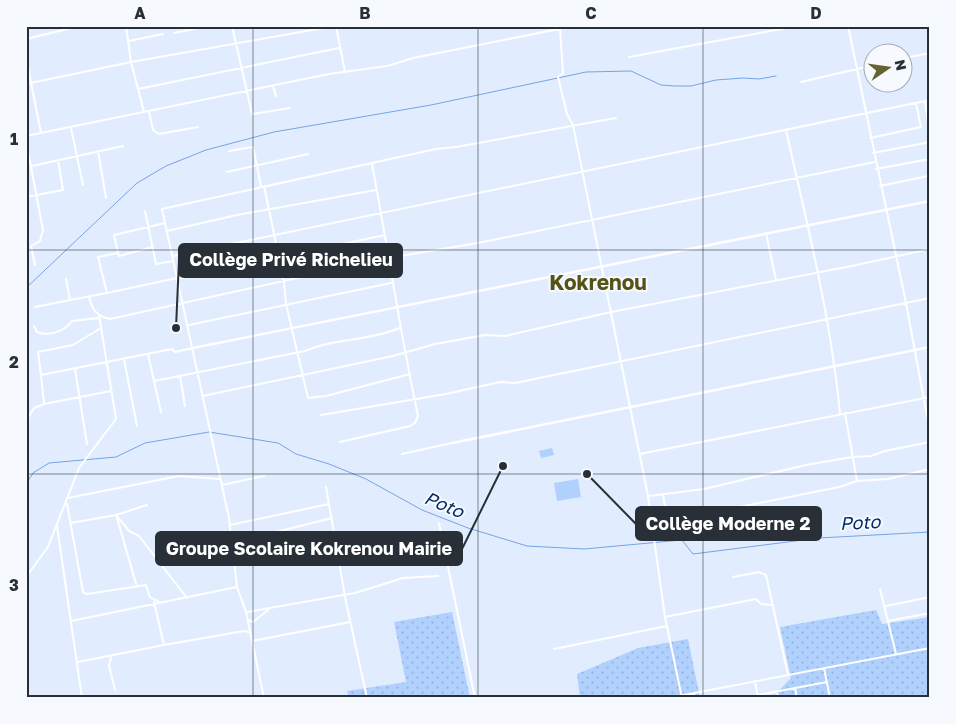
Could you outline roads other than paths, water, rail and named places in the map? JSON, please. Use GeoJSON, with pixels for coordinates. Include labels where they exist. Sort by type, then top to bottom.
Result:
{"type":"FeatureCollection","features":[{"type":"Feature","properties":{"kind":"street"},"geometry":{"type":"LineString","coordinates":[[26,39],[80,26]]}},
{"type":"Feature","properties":{"kind":"street"},"geometry":{"type":"LineString","coordinates":[[126,26],[131,62],[144,113]]}},
{"type":"Feature","properties":{"kind":"street"},"geometry":{"type":"LineString","coordinates":[[174,33],[208,26]]}},
{"type":"Feature","properties":{"kind":"street"},"geometry":{"type":"LineString","coordinates":[[232,26],[252,114],[290,108]]}},
{"type":"Feature","properties":{"kind":"street"},"geometry":{"type":"LineString","coordinates":[[26,84],[131,62],[336,26],[345,72]]}},
{"type":"Feature","properties":{"kind":"street"},"geometry":{"type":"LineString","coordinates":[[548,26],[549,31]]}},
{"type":"Feature","properties":{"kind":"street"},"geometry":{"type":"LineString","coordinates":[[26,136],[247,91],[387,66],[413,58],[574,26]]}},
{"type":"Feature","properties":{"kind":"street"},"geometry":{"type":"LineString","coordinates":[[766,26],[767,31]]}},
{"type":"Feature","properties":{"kind":"street"},"geometry":{"type":"LineString","coordinates":[[629,57],[798,26]]}},
{"type":"Feature","properties":{"kind":"street"},"geometry":{"type":"LineString","coordinates":[[848,26],[876,169],[906,303],[922,398],[930,432]]}},
{"type":"Feature","properties":{"kind":"street"},"geometry":{"type":"LineString","coordinates":[[560,29],[564,66],[562,73],[558,76],[558,82],[567,114],[573,125],[640,454],[648,496],[665,617],[681,697]]}},
{"type":"Feature","properties":{"kind":"street"},"geometry":{"type":"LineString","coordinates":[[128,41],[163,34]]}},
{"type":"Feature","properties":{"kind":"street"},"geometry":{"type":"LineString","coordinates":[[138,89],[339,48]]}},
{"type":"Feature","properties":{"kind":"street"},"geometry":{"type":"LineString","coordinates":[[914,56],[930,53]]}},
{"type":"Feature","properties":{"kind":"street"},"geometry":{"type":"LineString","coordinates":[[26,58],[41,134]]}},
{"type":"Feature","properties":{"kind":"street"},"geometry":{"type":"LineString","coordinates":[[801,82],[864,67]]}},
{"type":"Feature","properties":{"kind":"street"},"geometry":{"type":"LineString","coordinates":[[274,86],[276,96]]}},
{"type":"Feature","properties":{"kind":"street"},"geometry":{"type":"LineString","coordinates":[[172,256],[930,100]]}},
{"type":"Feature","properties":{"kind":"street"},"geometry":{"type":"LineString","coordinates":[[926,101],[930,137]]}},
{"type":"Feature","properties":{"kind":"street"},"geometry":{"type":"LineString","coordinates":[[870,138],[921,128],[916,103]]}},
{"type":"Feature","properties":{"kind":"street"},"geometry":{"type":"LineString","coordinates":[[149,112],[153,130],[160,134],[198,127]]}},
{"type":"Feature","properties":{"kind":"street"},"geometry":{"type":"LineString","coordinates":[[264,698],[246,612],[237,588],[230,525],[206,418],[204,396],[194,348],[162,209],[436,149],[456,148],[616,118]]}},
{"type":"Feature","properties":{"kind":"street"},"geometry":{"type":"LineString","coordinates":[[71,128],[84,185]]}},
{"type":"Feature","properties":{"kind":"street"},"geometry":{"type":"LineString","coordinates":[[786,130],[835,366],[840,414]]}},
{"type":"Feature","properties":{"kind":"street"},"geometry":{"type":"LineString","coordinates":[[26,141],[43,230],[40,241],[31,246],[36,265]]}},
{"type":"Feature","properties":{"kind":"street"},"geometry":{"type":"LineString","coordinates":[[873,153],[930,142]]}},
{"type":"Feature","properties":{"kind":"street"},"geometry":{"type":"LineString","coordinates":[[26,166],[123,146]]}},
{"type":"Feature","properties":{"kind":"street"},"geometry":{"type":"LineString","coordinates":[[229,151],[253,147],[279,257],[286,304],[308,398],[326,396],[410,374]]}},
{"type":"Feature","properties":{"kind":"street"},"geometry":{"type":"LineString","coordinates":[[98,151],[106,198]]}},
{"type":"Feature","properties":{"kind":"street"},"geometry":{"type":"LineString","coordinates":[[227,172],[308,154]]}},
{"type":"Feature","properties":{"kind":"street"},"geometry":{"type":"LineString","coordinates":[[876,169],[930,159]]}},
{"type":"Feature","properties":{"kind":"street"},"geometry":{"type":"LineString","coordinates":[[26,197],[63,190],[58,160]]}},
{"type":"Feature","properties":{"kind":"street"},"geometry":{"type":"LineString","coordinates":[[34,326],[37,332],[43,334],[67,328],[72,321],[99,316],[110,319],[389,258],[483,242],[592,218],[875,162]]}},
{"type":"Feature","properties":{"kind":"street"},"geometry":{"type":"LineString","coordinates":[[340,442],[413,425],[418,416],[400,328],[398,307],[391,283],[389,258],[372,164]]}},
{"type":"Feature","properties":{"kind":"street"},"geometry":{"type":"LineString","coordinates":[[880,186],[929,175],[930,183]]}},
{"type":"Feature","properties":{"kind":"street"},"geometry":{"type":"LineString","coordinates":[[167,231],[377,190]]}},
{"type":"Feature","properties":{"kind":"street"},"geometry":{"type":"LineString","coordinates":[[41,376],[172,349],[175,352],[930,201]]}},
{"type":"Feature","properties":{"kind":"street"},"geometry":{"type":"LineString","coordinates":[[145,211],[156,264],[173,261]]}},
{"type":"Feature","properties":{"kind":"street"},"geometry":{"type":"LineString","coordinates":[[153,247],[119,256],[114,235],[165,223]]}},
{"type":"Feature","properties":{"kind":"street"},"geometry":{"type":"LineString","coordinates":[[766,233],[776,280]]}},
{"type":"Feature","properties":{"kind":"street"},"geometry":{"type":"LineString","coordinates":[[36,307],[385,235]]}},
{"type":"Feature","properties":{"kind":"street"},"geometry":{"type":"LineString","coordinates":[[204,396],[485,335],[505,336],[611,312],[930,249]]}},
{"type":"Feature","properties":{"kind":"street"},"geometry":{"type":"LineString","coordinates":[[107,293],[98,257],[118,252]]}},
{"type":"Feature","properties":{"kind":"street"},"geometry":{"type":"LineString","coordinates":[[66,279],[70,300]]}},
{"type":"Feature","properties":{"kind":"street"},"geometry":{"type":"LineString","coordinates":[[189,325],[391,283]]}},
{"type":"Feature","properties":{"kind":"street"},"geometry":{"type":"LineString","coordinates":[[26,578],[42,558],[67,502],[79,468],[116,419],[99,316],[92,309],[88,297]]}},
{"type":"Feature","properties":{"kind":"street"},"geometry":{"type":"LineString","coordinates":[[321,415],[500,382],[515,383],[930,298]]}},
{"type":"Feature","properties":{"kind":"street"},"geometry":{"type":"LineString","coordinates":[[44,404],[38,352],[74,345],[101,328]]}},
{"type":"Feature","properties":{"kind":"street"},"geometry":{"type":"LineString","coordinates":[[154,381],[298,352],[322,344],[368,338],[400,328]]}},
{"type":"Feature","properties":{"kind":"street"},"geometry":{"type":"LineString","coordinates":[[402,454],[930,347]]}},
{"type":"Feature","properties":{"kind":"street"},"geometry":{"type":"LineString","coordinates":[[148,354],[161,412]]}},
{"type":"Feature","properties":{"kind":"street"},"geometry":{"type":"LineString","coordinates":[[124,359],[137,426]]}},
{"type":"Feature","properties":{"kind":"street"},"geometry":{"type":"LineString","coordinates":[[75,369],[87,444]]}},
{"type":"Feature","properties":{"kind":"street"},"geometry":{"type":"LineString","coordinates":[[180,376],[185,406]]}},
{"type":"Feature","properties":{"kind":"street"},"geometry":{"type":"LineString","coordinates":[[26,421],[34,408],[44,404],[112,391]]}},
{"type":"Feature","properties":{"kind":"street"},"geometry":{"type":"LineString","coordinates":[[640,454],[930,397]]}},
{"type":"Feature","properties":{"kind":"street"},"geometry":{"type":"LineString","coordinates":[[845,413],[857,481]]}},
{"type":"Feature","properties":{"kind":"street"},"geometry":{"type":"LineString","coordinates":[[648,496],[704,490],[806,465],[852,457],[870,456],[930,442]]}},
{"type":"Feature","properties":{"kind":"street"},"geometry":{"type":"LineString","coordinates":[[664,495],[667,517],[670,520],[839,487],[857,481],[888,479],[930,470]]}},
{"type":"Feature","properties":{"kind":"street"},"geometry":{"type":"LineString","coordinates":[[68,498],[179,476],[220,479]]}},
{"type":"Feature","properties":{"kind":"street"},"geometry":{"type":"LineString","coordinates":[[222,485],[264,476]]}},
{"type":"Feature","properties":{"kind":"street"},"geometry":{"type":"LineString","coordinates":[[326,487],[344,595],[367,698]]}},
{"type":"Feature","properties":{"kind":"street"},"geometry":{"type":"LineString","coordinates":[[67,502],[80,582],[85,594],[146,586],[150,597],[159,602]]}},
{"type":"Feature","properties":{"kind":"street"},"geometry":{"type":"LineString","coordinates":[[230,525],[329,504]]}},
{"type":"Feature","properties":{"kind":"street"},"geometry":{"type":"LineString","coordinates":[[71,523],[116,516],[147,505]]}},
{"type":"Feature","properties":{"kind":"street"},"geometry":{"type":"LineString","coordinates":[[116,516],[137,587]]}},
{"type":"Feature","properties":{"kind":"street"},"geometry":{"type":"LineString","coordinates":[[116,516],[129,531],[139,536],[188,599]]}},
{"type":"Feature","properties":{"kind":"street"},"geometry":{"type":"LineString","coordinates":[[232,543],[332,518]]}},
{"type":"Feature","properties":{"kind":"street"},"geometry":{"type":"LineString","coordinates":[[57,524],[82,698]]}},
{"type":"Feature","properties":{"kind":"street"},"geometry":{"type":"LineString","coordinates":[[439,524],[475,698]]}},
{"type":"Feature","properties":{"kind":"street"},"geometry":{"type":"LineString","coordinates":[[234,559],[335,539]]}},
{"type":"Feature","properties":{"kind":"street"},"geometry":{"type":"LineString","coordinates":[[733,577],[764,573],[788,675]]}},
{"type":"Feature","properties":{"kind":"street"},"geometry":{"type":"LineString","coordinates":[[246,612],[312,599],[344,595],[403,578],[438,576]]}},
{"type":"Feature","properties":{"kind":"street"},"geometry":{"type":"LineString","coordinates":[[71,621],[154,602],[188,599],[237,588]]}},
{"type":"Feature","properties":{"kind":"street"},"geometry":{"type":"LineString","coordinates":[[880,589],[896,654]]}},
{"type":"Feature","properties":{"kind":"street"},"geometry":{"type":"LineString","coordinates":[[884,606],[930,597]]}},
{"type":"Feature","properties":{"kind":"street"},"geometry":{"type":"LineString","coordinates":[[665,617],[756,599],[761,604],[772,605]]}},
{"type":"Feature","properties":{"kind":"street"},"geometry":{"type":"LineString","coordinates":[[154,602],[164,645]]}},
{"type":"Feature","properties":{"kind":"street"},"geometry":{"type":"LineString","coordinates":[[247,618],[250,622],[253,622],[269,608]]}},
{"type":"Feature","properties":{"kind":"street"},"geometry":{"type":"LineString","coordinates":[[888,621],[930,613]]}},
{"type":"Feature","properties":{"kind":"street"},"geometry":{"type":"LineString","coordinates":[[252,641],[350,622]]}},
{"type":"Feature","properties":{"kind":"street"},"geometry":{"type":"LineString","coordinates":[[554,648],[667,626]]}},
{"type":"Feature","properties":{"kind":"street"},"geometry":{"type":"LineString","coordinates":[[78,662],[164,645],[244,631],[249,632]]}},
{"type":"Feature","properties":{"kind":"street"},"geometry":{"type":"LineString","coordinates":[[668,698],[930,648]]}},
{"type":"Feature","properties":{"kind":"street"},"geometry":{"type":"LineString","coordinates":[[111,657],[109,666],[115,690]]}},
{"type":"Feature","properties":{"kind":"street"},"geometry":{"type":"LineString","coordinates":[[824,668],[830,698]]}},
{"type":"Feature","properties":{"kind":"street"},"geometry":{"type":"LineString","coordinates":[[755,681],[758,696]]}},
{"type":"Feature","properties":{"kind":"street"},"geometry":{"type":"LineString","coordinates":[[742,698],[827,682]]}},
{"type":"Feature","properties":{"kind":"street"},"geometry":{"type":"LineString","coordinates":[[795,688],[797,698]]}},
{"type":"Feature","properties":{"kind":"street"},"geometry":{"type":"LineString","coordinates":[[777,691],[778,698]]}},
{"type":"Feature","properties":{"kind":"street"},"geometry":{"type":"LineString","coordinates":[[694,693],[695,698]]}},
{"type":"Feature","properties":{"kind":"waterway"},"geometry":{"type":"LineString","coordinates":[[26,288],[137,183],[166,166],[206,150],[274,132],[431,105],[586,72],[631,71],[661,85],[675,86],[691,86],[716,80],[759,79],[776,76]]}},
{"type":"Feature","properties":{"kind":"waterway","name":"Poto"},"geometry":{"type":"LineString","coordinates":[[26,484],[33,473],[49,463],[116,457],[145,443],[209,432],[278,443],[296,454],[329,464],[366,479],[422,510],[468,528],[527,546],[584,549],[682,540],[693,554],[819,538],[930,532]]}},
{"type":"Feature","properties":{"kind":"place","name":"Collège Privé Richelieu"},"geometry":{"type":"Point","coordinates":[176,328]}},
{"type":"Feature","properties":{"kind":"place","name":"Groupe Scolaire Kokrenou Mairie"},"geometry":{"type":"Point","coordinates":[503,466]}},
{"type":"Feature","properties":{"kind":"place","name":"Collège Moderne 2"},"geometry":{"type":"Point","coordinates":[587,474]}},
{"type":"Feature","properties":{"kind":"district","name":"Kokrenou"},"geometry":{"type":"Point","coordinates":[598,283]}}]}
